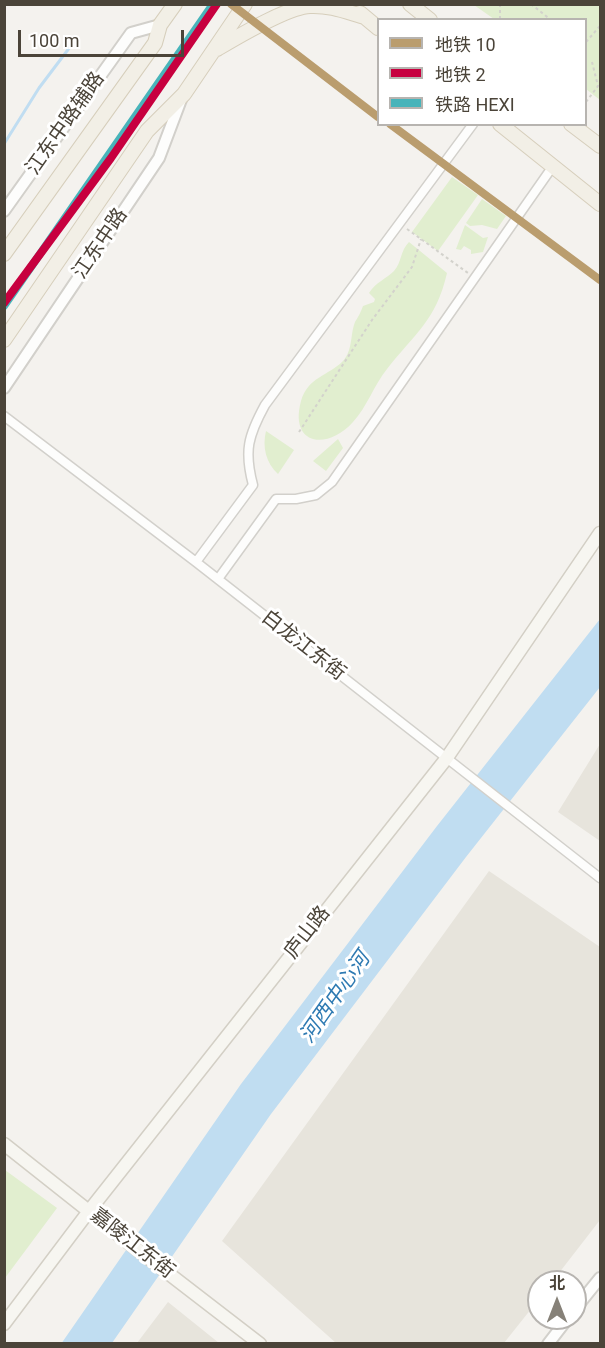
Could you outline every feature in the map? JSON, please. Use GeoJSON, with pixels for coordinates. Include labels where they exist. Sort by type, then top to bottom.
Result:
{"type":"FeatureCollection","features":[{"type":"Feature","properties":{"kind":"main road"},"geometry":{"type":"LineString","coordinates":[[4,254],[154,43],[166,4]]}},
{"type":"Feature","properties":{"kind":"main road"},"geometry":{"type":"LineString","coordinates":[[162,23],[175,4]]}},
{"type":"Feature","properties":{"kind":"main road","name":"江东中路"},"geometry":{"type":"LineString","coordinates":[[4,340],[147,131],[184,94],[245,4]]}},
{"type":"Feature","properties":{"kind":"main road"},"geometry":{"type":"LineString","coordinates":[[349,4],[377,27]]}},
{"type":"Feature","properties":{"kind":"main road"},"geometry":{"type":"LineString","coordinates":[[213,52],[255,27],[308,6],[330,7],[365,17]]}},
{"type":"Feature","properties":{"kind":"main road"},"geometry":{"type":"LineString","coordinates":[[414,7],[428,18]]}},
{"type":"Feature","properties":{"kind":"main road"},"geometry":{"type":"LineString","coordinates":[[503,126],[600,204]]}},
{"type":"Feature","properties":{"kind":"main road"},"geometry":{"type":"LineString","coordinates":[[574,126],[600,146]]}},
{"type":"Feature","properties":{"kind":"main road","name":"庐山路"},"geometry":{"type":"LineString","coordinates":[[4,1324],[89,1211],[446,759],[600,533]]}},
{"type":"Feature","properties":{"kind":"main road","name":"嘉陵江东街"},"geometry":{"type":"LineString","coordinates":[[4,1144],[260,1344]]}},
{"type":"Feature","properties":{"kind":"street","name":"江东中路辅路"},"geometry":{"type":"LineString","coordinates":[[4,211],[130,33],[162,23]]}},
{"type":"Feature","properties":{"kind":"street","name":"江东中路"},"geometry":{"type":"LineString","coordinates":[[4,388],[159,158],[184,94]]}},
{"type":"Feature","properties":{"kind":"street"},"geometry":{"type":"LineString","coordinates":[[196,562],[253,485],[247,451],[254,425],[265,405],[472,126]]}},
{"type":"Feature","properties":{"kind":"street"},"geometry":{"type":"LineString","coordinates":[[218,579],[276,499],[296,499],[316,495],[332,482],[553,166]]}},
{"type":"Feature","properties":{"kind":"street","name":"白龙江东街"},"geometry":{"type":"LineString","coordinates":[[4,416],[218,579],[600,878]]}},
{"type":"Feature","properties":{"kind":"street"},"geometry":{"type":"LineString","coordinates":[[587,1294],[600,1278]]}},
{"type":"Feature","properties":{"kind":"street"},"geometry":{"type":"LineString","coordinates":[[548,1344],[559,1330]]}},
{"type":"Feature","properties":{"kind":"path"},"geometry":{"type":"LineString","coordinates":[[500,4],[500,18]]}},
{"type":"Feature","properties":{"kind":"path"},"geometry":{"type":"LineString","coordinates":[[531,4],[549,18]]}},
{"type":"Feature","properties":{"kind":"path"},"geometry":{"type":"LineString","coordinates":[[587,40],[600,26]]}},
{"type":"Feature","properties":{"kind":"path"},"geometry":{"type":"LineString","coordinates":[[587,100],[599,87],[592,62]]}},
{"type":"Feature","properties":{"kind":"path"},"geometry":{"type":"LineString","coordinates":[[400,224],[475,278]]}},
{"type":"Feature","properties":{"kind":"path"},"geometry":{"type":"LineString","coordinates":[[298,432],[372,320],[412,267],[421,239]]}},
{"type":"Feature","properties":{"kind":"shaded area"},"geometry":{"type":"Polygon","coordinates":[[[600,744],[600,841],[558,812],[600,744]]]}},
{"type":"Feature","properties":{"kind":"shaded area"},"geometry":{"type":"Polygon","coordinates":[[[489,871],[600,947],[600,1220],[561,1270],[527,1270],[527,1314],[504,1343],[336,1343],[222,1241],[489,871]]]}},
{"type":"Feature","properties":{"kind":"shaded area"},"geometry":{"type":"Polygon","coordinates":[[[168,1302],[219,1343],[137,1343],[168,1302]]]}},
{"type":"Feature","properties":{"kind":"green space"},"geometry":{"type":"Polygon","coordinates":[[[474,5],[600,5],[600,100],[587,90],[587,18],[493,18],[474,5]]]}},
{"type":"Feature","properties":{"kind":"green space"},"geometry":{"type":"Polygon","coordinates":[[[452,177],[478,195],[438,251],[412,232],[452,177]]]}},
{"type":"Feature","properties":{"kind":"green space"},"geometry":{"type":"Polygon","coordinates":[[[482,199],[506,216],[497,229],[482,225],[470,226],[466,223],[482,199]]]}},
{"type":"Feature","properties":{"kind":"green space"},"geometry":{"type":"Polygon","coordinates":[[[465,225],[483,238],[488,237],[483,252],[471,254],[471,250],[464,246],[461,250],[456,249],[465,225]]]}},
{"type":"Feature","properties":{"kind":"green space"},"geometry":{"type":"Polygon","coordinates":[[[409,242],[447,273],[431,315],[382,375],[353,422],[343,431],[322,440],[305,435],[300,427],[299,416],[304,393],[313,382],[346,357],[355,322],[363,306],[374,302],[375,299],[369,293],[394,271],[409,242]]]}},
{"type":"Feature","properties":{"kind":"green space"},"geometry":{"type":"Polygon","coordinates":[[[266,431],[294,450],[278,474],[270,465],[266,454],[264,443],[266,431]]]}},
{"type":"Feature","properties":{"kind":"green space"},"geometry":{"type":"Polygon","coordinates":[[[338,439],[343,448],[326,471],[313,461],[338,439]]]}},
{"type":"Feature","properties":{"kind":"green space"},"geometry":{"type":"Polygon","coordinates":[[[5,1170],[57,1208],[5,1278],[5,1170]]]}},
{"type":"Feature","properties":{"kind":"water","name":"河西中心河"},"geometry":{"type":"Polygon","coordinates":[[[600,619],[600,687],[466,857],[271,1114],[112,1343],[61,1344],[241,1084],[437,826],[600,619]]]}},
{"type":"Feature","properties":{"kind":"waterway"},"geometry":{"type":"LineString","coordinates":[[4,144],[39,88],[70,47]]}},
{"type":"Feature","properties":{"kind":"metro line","name":"2"},"geometry":{"type":"LineString","coordinates":[[4,303],[111,158],[217,4]]}},
{"type":"Feature","properties":{"kind":"metro line","name":"10"},"geometry":{"type":"LineString","coordinates":[[231,4],[377,116]]}},
{"type":"Feature","properties":{"kind":"metro line","name":"10"},"geometry":{"type":"LineString","coordinates":[[393,126],[600,280]]}},
{"type":"Feature","properties":{"kind":"rail line","name":"HEXI"},"geometry":{"type":"LineString","coordinates":[[4,306],[213,4]]}}]}
